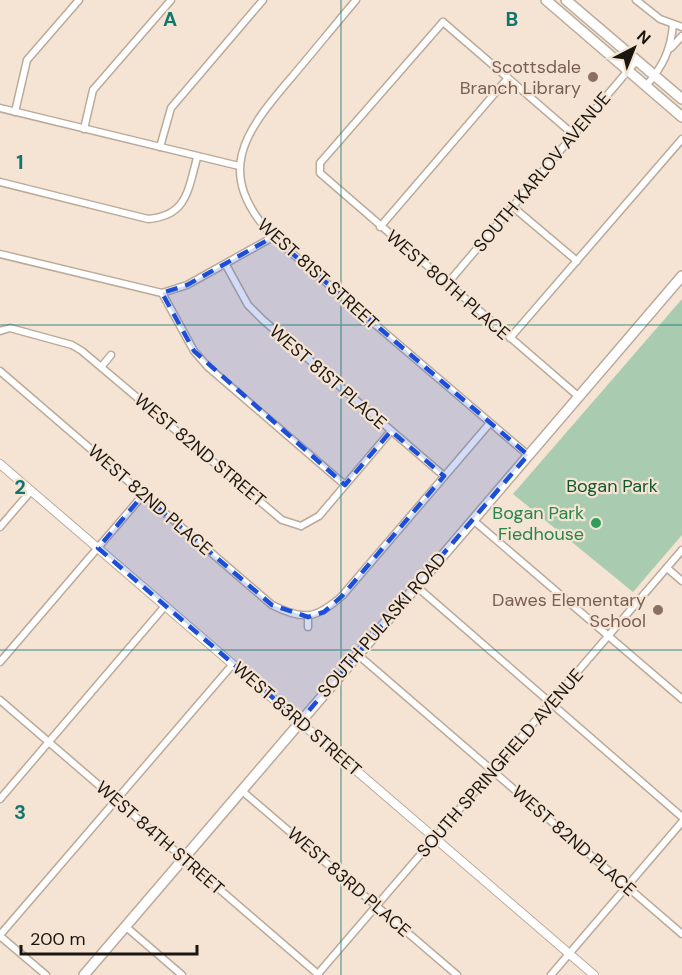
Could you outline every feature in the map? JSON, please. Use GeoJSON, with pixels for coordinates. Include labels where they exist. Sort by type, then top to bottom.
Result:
{"type":"FeatureCollection","features":[{"type":"Feature","properties":{"kind":"main road"},"geometry":{"type":"LineString","coordinates":[[546,0],[682,117]]}},
{"type":"Feature","properties":{"kind":"main road"},"geometry":{"type":"LineString","coordinates":[[566,0],[682,99]]}},
{"type":"Feature","properties":{"kind":"main road","name":"SOUTH PULASKI ROAD"},"geometry":{"type":"LineString","coordinates":[[84,975],[682,276]]}},
{"type":"Feature","properties":{"kind":"street"},"geometry":{"type":"LineString","coordinates":[[15,112],[27,60],[79,0]]}},
{"type":"Feature","properties":{"kind":"street"},"geometry":{"type":"LineString","coordinates":[[84,129],[93,90],[171,0]]}},
{"type":"Feature","properties":{"kind":"street"},"geometry":{"type":"LineString","coordinates":[[160,147],[171,108],[263,0]]}},
{"type":"Feature","properties":{"kind":"street"},"geometry":{"type":"LineString","coordinates":[[0,108],[197,158],[239,166],[249,130],[356,0]]}},
{"type":"Feature","properties":{"kind":"street"},"geometry":{"type":"LineString","coordinates":[[636,0],[646,3],[673,24],[682,27]]}},
{"type":"Feature","properties":{"kind":"street","name":"WEST 80TH PLACE"},"geometry":{"type":"LineString","coordinates":[[508,78],[442,20],[320,163],[320,173],[578,396]]}},
{"type":"Feature","properties":{"kind":"street"},"geometry":{"type":"LineString","coordinates":[[670,48],[673,24]]}},
{"type":"Feature","properties":{"kind":"street"},"geometry":{"type":"LineString","coordinates":[[646,86],[670,48],[682,36]]}},
{"type":"Feature","properties":{"kind":"street","name":"SOUTH KARLOV AVENUE"},"geometry":{"type":"LineString","coordinates":[[447,284],[637,60]]}},
{"type":"Feature","properties":{"kind":"street"},"geometry":{"type":"LineString","coordinates":[[380,226],[508,78],[574,135]]}},
{"type":"Feature","properties":{"kind":"street"},"geometry":{"type":"LineString","coordinates":[[510,338],[682,139]]}},
{"type":"Feature","properties":{"kind":"street"},"geometry":{"type":"LineString","coordinates":[[0,182],[148,219],[164,218],[177,209],[187,196],[197,158]]}},
{"type":"Feature","properties":{"kind":"street","name":"WEST 81ST STREET"},"geometry":{"type":"LineString","coordinates":[[239,166],[248,206],[255,218],[273,237],[528,455]]}},
{"type":"Feature","properties":{"kind":"street"},"geometry":{"type":"LineString","coordinates":[[513,207],[577,261]]}},
{"type":"Feature","properties":{"kind":"street"},"geometry":{"type":"LineString","coordinates":[[0,254],[162,292],[187,285],[226,266],[273,237]]}},
{"type":"Feature","properties":{"kind":"street","name":"WEST 81ST PLACE"},"geometry":{"type":"LineString","coordinates":[[226,266],[248,305],[263,320],[444,476]]}},
{"type":"Feature","properties":{"kind":"street"},"geometry":{"type":"LineString","coordinates":[[162,292],[194,351],[208,367],[345,485],[391,431]]}},
{"type":"Feature","properties":{"kind":"street","name":"WEST 82ND STREET"},"geometry":{"type":"LineString","coordinates":[[0,331],[10,328],[72,345],[102,366],[282,520],[301,529],[319,516],[345,485]]}},
{"type":"Feature","properties":{"kind":"street"},"geometry":{"type":"LineString","coordinates":[[102,366],[111,355]]}},
{"type":"Feature","properties":{"kind":"street","name":"WEST 82ND PLACE"},"geometry":{"type":"LineString","coordinates":[[0,371],[272,605],[288,613],[308,617]]}},
{"type":"Feature","properties":{"kind":"street"},"geometry":{"type":"LineString","coordinates":[[308,627],[308,617],[324,612],[342,596],[490,423]]}},
{"type":"Feature","properties":{"kind":"street","name":"WEST 83RD STREET"},"geometry":{"type":"LineString","coordinates":[[0,464],[594,975]]}},
{"type":"Feature","properties":{"kind":"street"},"geometry":{"type":"LineString","coordinates":[[0,526],[31,491]]}},
{"type":"Feature","properties":{"kind":"street"},"geometry":{"type":"LineString","coordinates":[[0,662],[143,495]]}},
{"type":"Feature","properties":{"kind":"street"},"geometry":{"type":"LineString","coordinates":[[473,519],[682,699]]}},
{"type":"Feature","properties":{"kind":"street","name":"SOUTH SPRINGFIELD AVENUE"},"geometry":{"type":"LineString","coordinates":[[318,974],[682,550]]}},
{"type":"Feature","properties":{"kind":"street"},"geometry":{"type":"LineString","coordinates":[[667,568],[682,581]]}},
{"type":"Feature","properties":{"kind":"street"},"geometry":{"type":"LineString","coordinates":[[416,586],[682,817]]}},
{"type":"Feature","properties":{"kind":"street"},"geometry":{"type":"LineString","coordinates":[[0,799],[165,606]]}},
{"type":"Feature","properties":{"kind":"street","name":"WEST 82ND PLACE"},"geometry":{"type":"LineString","coordinates":[[357,654],[682,934]]}},
{"type":"Feature","properties":{"kind":"street"},"geometry":{"type":"LineString","coordinates":[[46,975],[0,935],[233,664]]}},
{"type":"Feature","properties":{"kind":"street","name":"WEST 84TH STREET"},"geometry":{"type":"LineString","coordinates":[[0,700],[318,974]]}},
{"type":"Feature","properties":{"kind":"street","name":"WEST 83RD PLACE"},"geometry":{"type":"LineString","coordinates":[[242,790],[457,975]]}},
{"type":"Feature","properties":{"kind":"street"},"geometry":{"type":"LineString","coordinates":[[551,975],[682,822]]}},
{"type":"Feature","properties":{"kind":"street"},"geometry":{"type":"LineString","coordinates":[[125,926],[182,975]]}},
{"type":"Feature","properties":{"kind":"highlighted area"},"geometry":{"type":"Polygon","coordinates":[[[273,237],[528,455],[300,721],[98,548],[143,495],[272,605],[308,617],[324,612],[342,596],[444,476],[391,431],[345,485],[194,351],[162,293],[187,285],[273,237]]]}},
{"type":"Feature","properties":{"kind":"green space","name":"Bogan Park"},"geometry":{"type":"Polygon","coordinates":[[[682,299],[682,535],[633,592],[513,494],[682,299]]]}},
{"type":"Feature","properties":{"kind":"place","name":"Scottsdale Branch Library"},"geometry":{"type":"Point","coordinates":[593,77]}},
{"type":"Feature","properties":{"kind":"place","name":"Bogan Park Fiedhouse"},"geometry":{"type":"Point","coordinates":[596,523]}},
{"type":"Feature","properties":{"kind":"place","name":"Dawes Elementary School"},"geometry":{"type":"Point","coordinates":[658,610]}}]}
